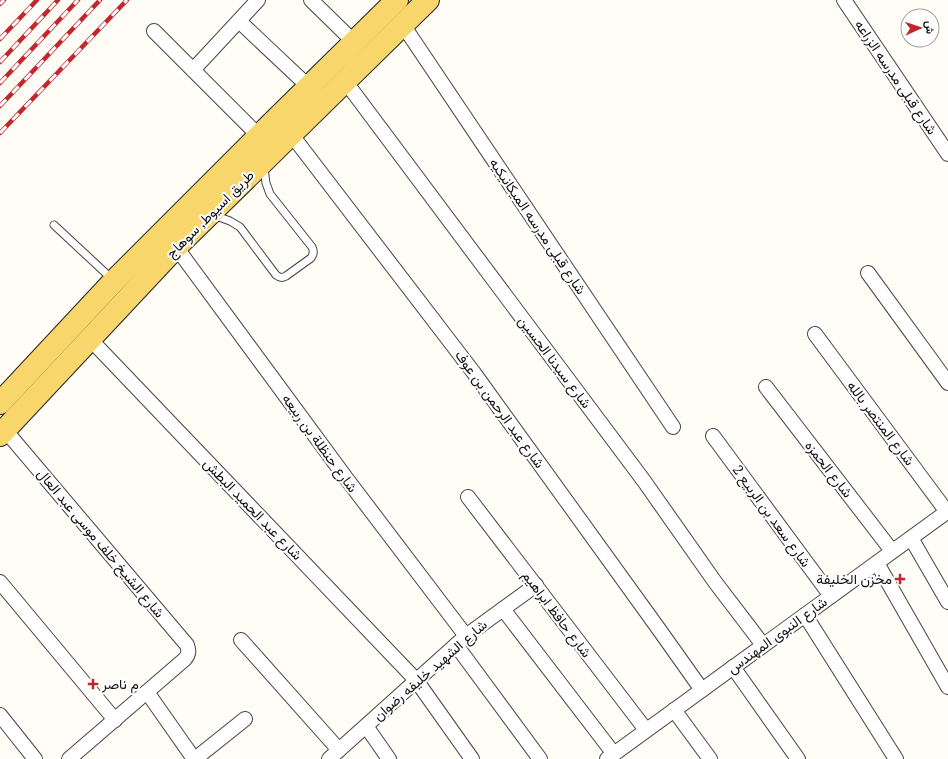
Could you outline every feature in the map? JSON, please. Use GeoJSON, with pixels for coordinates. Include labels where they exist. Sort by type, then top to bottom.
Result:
{"type":"FeatureCollection","features":[{"type":"Feature","properties":{"kind":"main road","name":"طريق اسيوط, سوهاج"},"geometry":{"type":"LineString","coordinates":[[0,403],[114,281],[397,0]]}},
{"type":"Feature","properties":{"kind":"main road","name":"طريق اسيوط, سوهاج"},"geometry":{"type":"LineString","coordinates":[[2,432],[176,247],[428,0]]}},
{"type":"Feature","properties":{"kind":"street"},"geometry":{"type":"LineString","coordinates":[[193,70],[258,0]]}},
{"type":"Feature","properties":{"kind":"street"},"geometry":{"type":"LineString","coordinates":[[311,0],[354,42]]}},
{"type":"Feature","properties":{"kind":"street","name":"شارع قبلى مدرسه الزراعه"},"geometry":{"type":"LineString","coordinates":[[844,0],[948,154]]}},
{"type":"Feature","properties":{"kind":"street"},"geometry":{"type":"LineString","coordinates":[[239,21],[309,87]]}},
{"type":"Feature","properties":{"kind":"street","name":"شارع قبلى مدرسه الميكانيكيه"},"geometry":{"type":"LineString","coordinates":[[403,25],[673,427]]}},
{"type":"Feature","properties":{"kind":"street"},"geometry":{"type":"LineString","coordinates":[[154,31],[259,136]]}},
{"type":"Feature","properties":{"kind":"street","name":"شارع سيدنا الحسين"},"geometry":{"type":"LineString","coordinates":[[345,81],[639,475],[715,582],[763,645]]}},
{"type":"Feature","properties":{"kind":"street","name":"شارع عبد الرحمن بن عوف"},"geometry":{"type":"LineString","coordinates":[[291,134],[474,373],[702,690]]}},
{"type":"Feature","properties":{"kind":"street","name":"شارع حنظلة بن ربيعه"},"geometry":{"type":"LineString","coordinates":[[176,247],[346,478],[461,640],[540,759]]}},
{"type":"Feature","properties":{"kind":"street"},"geometry":{"type":"LineString","coordinates":[[868,273],[948,383]]}},
{"type":"Feature","properties":{"kind":"street","name":"شارع المنتصر بالله"},"geometry":{"type":"LineString","coordinates":[[815,334],[947,511]]}},
{"type":"Feature","properties":{"kind":"street","name":"شارع عبد الحميد البطش"},"geometry":{"type":"LineString","coordinates":[[90,338],[416,680],[472,759]]}},
{"type":"Feature","properties":{"kind":"street","name":"شارع الحمزه"},"geometry":{"type":"LineString","coordinates":[[766,387],[892,551]]}},
{"type":"Feature","properties":{"kind":"street","name":"شارع الشيخ خلف موسى عبد العال"},"geometry":{"type":"LineString","coordinates":[[2,432],[187,645],[189,650],[185,659],[147,692]]}},
{"type":"Feature","properties":{"kind":"street","name":"شارع سعد بن الربيع 2"},"geometry":{"type":"LineString","coordinates":[[713,436],[831,596]]}},
{"type":"Feature","properties":{"kind":"street","name":"شارع حافظ ابراهيم"},"geometry":{"type":"LineString","coordinates":[[468,497],[646,730]]}},
{"type":"Feature","properties":{"kind":"street","name":"شارع النبوى المهندس"},"geometry":{"type":"LineString","coordinates":[[614,756],[646,730],[947,511]]}},
{"type":"Feature","properties":{"kind":"street"},"geometry":{"type":"LineString","coordinates":[[911,538],[948,602]]}},
{"type":"Feature","properties":{"kind":"street"},"geometry":{"type":"LineString","coordinates":[[877,562],[948,687]]}},
{"type":"Feature","properties":{"kind":"street"},"geometry":{"type":"LineString","coordinates":[[0,582],[115,720]]}},
{"type":"Feature","properties":{"kind":"street","name":"شارع الشهيد خليفه رضوان"},"geometry":{"type":"LineString","coordinates":[[334,755],[461,640],[536,585]]}},
{"type":"Feature","properties":{"kind":"street"},"geometry":{"type":"LineString","coordinates":[[503,609],[614,756]]}},
{"type":"Feature","properties":{"kind":"street"},"geometry":{"type":"LineString","coordinates":[[805,615],[896,759]]}},
{"type":"Feature","properties":{"kind":"street"},"geometry":{"type":"LineString","coordinates":[[241,640],[334,755]]}},
{"type":"Feature","properties":{"kind":"street"},"geometry":{"type":"LineString","coordinates":[[733,667],[798,759]]}},
{"type":"Feature","properties":{"kind":"street"},"geometry":{"type":"LineString","coordinates":[[69,759],[147,692],[194,759],[245,719]]}},
{"type":"Feature","properties":{"kind":"street"},"geometry":{"type":"LineString","coordinates":[[674,710],[710,759]]}},
{"type":"Feature","properties":{"kind":"street"},"geometry":{"type":"LineString","coordinates":[[0,715],[35,759]]}},
{"type":"Feature","properties":{"kind":"street"},"geometry":{"type":"LineString","coordinates":[[366,726],[389,759]]}},
{"type":"Feature","properties":{"kind":"lane"},"geometry":{"type":"LineString","coordinates":[[208,217],[219,217],[240,227],[279,278],[283,278],[311,258],[313,255],[312,247],[270,194],[264,172],[265,160]]}},
{"type":"Feature","properties":{"kind":"lane"},"geometry":{"type":"LineString","coordinates":[[54,225],[114,281]]}},
{"type":"Feature","properties":{"kind":"railway"},"geometry":{"type":"LineString","coordinates":[[0,4],[4,0]]}},
{"type":"Feature","properties":{"kind":"railway"},"geometry":{"type":"LineString","coordinates":[[0,39],[37,0]]}},
{"type":"Feature","properties":{"kind":"railway"},"geometry":{"type":"LineString","coordinates":[[0,62],[58,0]]}},
{"type":"Feature","properties":{"kind":"railway"},"geometry":{"type":"LineString","coordinates":[[0,83],[78,0]]}},
{"type":"Feature","properties":{"kind":"railway"},"geometry":{"type":"LineString","coordinates":[[0,106],[100,0]]}},
{"type":"Feature","properties":{"kind":"railway"},"geometry":{"type":"LineString","coordinates":[[0,133],[127,0]]}},
{"type":"Feature","properties":{"kind":"place","name":"مخزن الخليفة"},"geometry":{"type":"Point","coordinates":[900,579]}},
{"type":"Feature","properties":{"kind":"place","name":"م ناصر"},"geometry":{"type":"Point","coordinates":[93,684]}}]}
